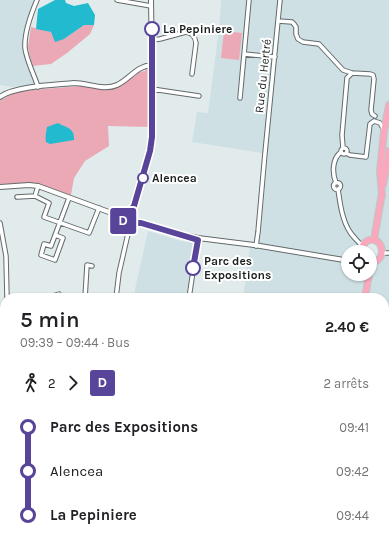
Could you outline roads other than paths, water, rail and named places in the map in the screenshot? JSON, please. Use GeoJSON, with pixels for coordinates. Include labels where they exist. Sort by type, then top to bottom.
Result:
{"type":"FeatureCollection","features":[{"type":"Feature","properties":{"kind":"main road"},"geometry":{"type":"LineString","coordinates":[[382,196],[380,171],[384,130],[389,105]]}},
{"type":"Feature","properties":{"kind":"main road"},"geometry":{"type":"LineString","coordinates":[[374,240],[389,151]]}},
{"type":"Feature","properties":{"kind":"main road"},"geometry":{"type":"LineString","coordinates":[[365,245],[371,240],[374,240]]}},
{"type":"Feature","properties":{"kind":"main road"},"geometry":{"type":"LineString","coordinates":[[374,240],[382,246],[386,253],[377,261]]}},
{"type":"Feature","properties":{"kind":"main road"},"geometry":{"type":"LineString","coordinates":[[367,293],[368,281]]}},
{"type":"Feature","properties":{"kind":"street"},"geometry":{"type":"LineString","coordinates":[[37,0],[26,31],[25,48],[38,87]]}},
{"type":"Feature","properties":{"kind":"street"},"geometry":{"type":"LineString","coordinates":[[117,0],[151,6]]}},
{"type":"Feature","properties":{"kind":"street"},"geometry":{"type":"LineString","coordinates":[[117,293],[127,232],[132,221],[134,206],[147,162],[152,136],[151,0]]}},
{"type":"Feature","properties":{"kind":"street"},"geometry":{"type":"LineString","coordinates":[[240,98],[249,0]]}},
{"type":"Feature","properties":{"kind":"street","name":"Rue du Hertré"},"geometry":{"type":"LineString","coordinates":[[256,246],[280,0]]}},
{"type":"Feature","properties":{"kind":"street"},"geometry":{"type":"LineString","coordinates":[[278,21],[292,22],[296,27],[298,40],[319,44],[344,70],[370,74],[373,76],[371,110],[372,114],[375,116]]}},
{"type":"Feature","properties":{"kind":"street"},"geometry":{"type":"LineString","coordinates":[[152,40],[186,32],[190,33],[195,39],[196,44],[192,74]]}},
{"type":"Feature","properties":{"kind":"street"},"geometry":{"type":"LineString","coordinates":[[244,54],[275,57]]}},
{"type":"Feature","properties":{"kind":"street"},"geometry":{"type":"LineString","coordinates":[[0,97],[16,89],[74,83],[110,87],[118,84],[146,65],[152,65]]}},
{"type":"Feature","properties":{"kind":"street"},"geometry":{"type":"LineString","coordinates":[[350,72],[347,78],[346,88],[342,135],[343,148],[336,156],[334,172],[336,183],[341,185],[338,190],[344,220],[350,231],[361,245]]}},
{"type":"Feature","properties":{"kind":"street"},"geometry":{"type":"LineString","coordinates":[[152,89],[200,96]]}},
{"type":"Feature","properties":{"kind":"street"},"geometry":{"type":"LineString","coordinates":[[341,152],[350,156],[366,157],[370,124],[374,121],[380,123],[384,130]]}},
{"type":"Feature","properties":{"kind":"street"},"geometry":{"type":"LineString","coordinates":[[343,148],[347,150],[346,153]]}},
{"type":"Feature","properties":{"kind":"street"},"geometry":{"type":"LineString","coordinates":[[0,187],[38,186],[132,221],[198,239],[256,246],[341,260]]}},
{"type":"Feature","properties":{"kind":"street"},"geometry":{"type":"LineString","coordinates":[[35,196],[38,186]]}},
{"type":"Feature","properties":{"kind":"street"},"geometry":{"type":"LineString","coordinates":[[17,197],[35,196],[50,203],[44,217],[89,233],[99,208]]}},
{"type":"Feature","properties":{"kind":"street"},"geometry":{"type":"LineString","coordinates":[[55,235],[63,238],[55,260],[41,256],[44,244],[50,246],[69,198]]}},
{"type":"Feature","properties":{"kind":"street"},"geometry":{"type":"LineString","coordinates":[[124,218],[134,206]]}},
{"type":"Feature","properties":{"kind":"street"},"geometry":{"type":"LineString","coordinates":[[124,218],[130,214],[132,221]]}},
{"type":"Feature","properties":{"kind":"street"},"geometry":{"type":"LineString","coordinates":[[124,218],[127,232]]}},
{"type":"Feature","properties":{"kind":"street"},"geometry":{"type":"LineString","coordinates":[[0,223],[6,256],[7,293]]}},
{"type":"Feature","properties":{"kind":"street"},"geometry":{"type":"LineString","coordinates":[[190,293],[198,239]]}},
{"type":"Feature","properties":{"kind":"street"},"geometry":{"type":"LineString","coordinates":[[85,293],[87,265],[92,266]]}},
{"type":"Feature","properties":{"kind":"water"},"geometry":{"type":"Polygon","coordinates":[[[55,0],[65,0],[66,3],[74,6],[88,3],[95,15],[94,25],[84,25],[64,39],[55,42],[51,32],[36,29],[38,9],[55,0]]]}},
{"type":"Feature","properties":{"kind":"water"},"geometry":{"type":"Polygon","coordinates":[[[58,123],[72,131],[74,140],[50,144],[46,142],[47,127],[58,123]]]}},
{"type":"Feature","properties":{"kind":"place","name":"La Pepiniere"},"geometry":{"type":"Point","coordinates":[152,29]}},
{"type":"Feature","properties":{"kind":"place","name":"Alencea"},"geometry":{"type":"Point","coordinates":[143,178]}},
{"type":"Feature","properties":{"kind":"place","name":"Parc des Expositions"},"geometry":{"type":"Point","coordinates":[193,268]}}]}
